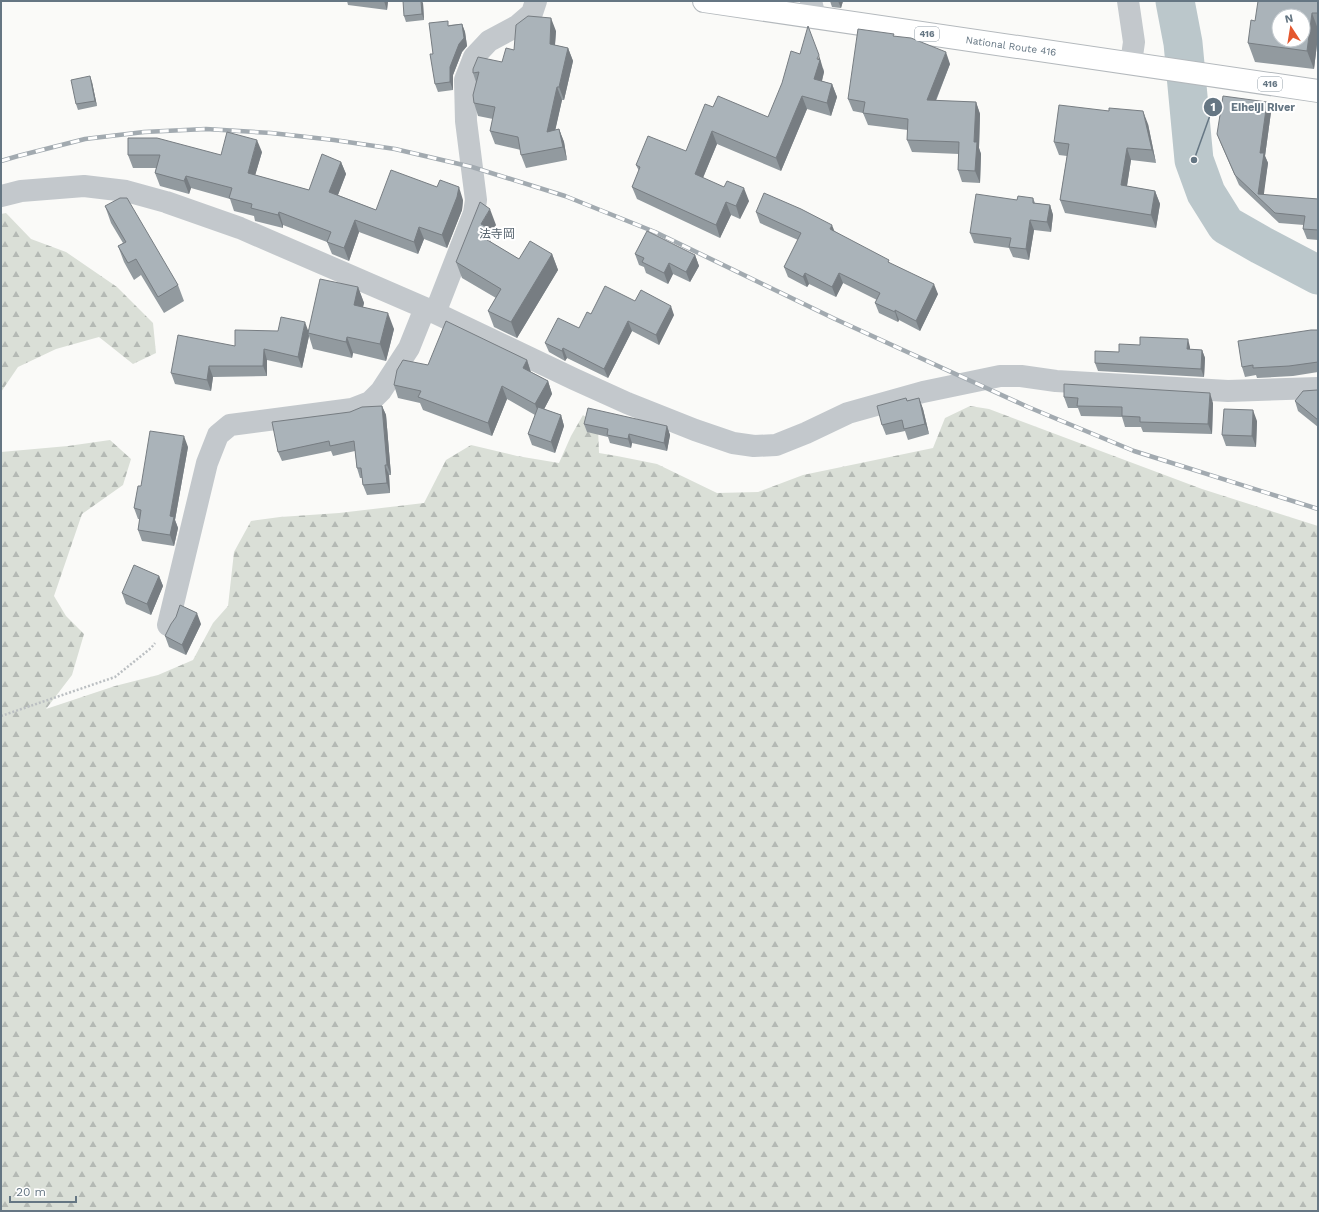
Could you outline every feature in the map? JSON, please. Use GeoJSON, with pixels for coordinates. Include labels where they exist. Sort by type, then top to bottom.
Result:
{"type":"FeatureCollection","features":[{"type":"Feature","properties":{"kind":"highway","name":"National Route 416"},"geometry":{"type":"LineString","coordinates":[[704,1],[813,9],[1141,65],[1318,91]]}},
{"type":"Feature","properties":{"kind":"street"},"geometry":{"type":"LineString","coordinates":[[168,624],[207,463],[218,435],[230,425],[352,410],[370,402],[381,390],[409,348],[430,310],[474,213],[476,200],[466,121],[465,80],[474,57],[489,41],[517,26],[532,14],[536,1]]}},
{"type":"Feature","properties":{"kind":"street"},"geometry":{"type":"LineString","coordinates":[[1128,1],[1134,42],[1141,65]]}},
{"type":"Feature","properties":{"kind":"street"},"geometry":{"type":"LineString","coordinates":[[1,196],[21,191],[84,186],[126,191],[166,202],[240,228],[430,310],[627,403],[732,443],[754,446],[776,445],[806,433],[848,413],[923,392],[1000,376],[1020,376],[1056,381],[1228,391],[1318,388]]}},
{"type":"Feature","properties":{"kind":"path"},"geometry":{"type":"LineString","coordinates":[[1,716],[115,677],[152,648],[168,624]]}},
{"type":"Feature","properties":{"kind":"green space"},"geometry":{"type":"Polygon","coordinates":[[[6,213],[31,239],[66,252],[117,287],[153,323],[156,353],[133,364],[99,337],[56,349],[18,367],[1,392],[1,214],[6,213]]]}},
{"type":"Feature","properties":{"kind":"green space"},"geometry":{"type":"Polygon","coordinates":[[[970,406],[989,409],[1202,489],[1318,526],[1318,1211],[1,1211],[1,452],[68,446],[110,440],[131,459],[123,485],[82,514],[54,596],[66,616],[84,634],[72,675],[46,709],[115,686],[158,675],[193,660],[213,623],[228,606],[234,552],[251,521],[424,503],[446,460],[471,445],[517,456],[559,463],[571,436],[583,415],[598,428],[599,453],[657,464],[717,493],[758,492],[803,475],[933,448],[945,418],[970,406]]]}},
{"type":"Feature","properties":{"kind":"building"},"geometry":{"type":"Polygon","coordinates":[[[403,1],[421,1],[422,14],[404,16],[403,1]]]}},
{"type":"Feature","properties":{"kind":"building"},"geometry":{"type":"Polygon","coordinates":[[[1258,1],[1318,1],[1318,13],[1312,13],[1311,21],[1311,8],[1271,8],[1271,46],[1248,43],[1251,20],[1255,21],[1258,1]]]}},
{"type":"Feature","properties":{"kind":"building"},"geometry":{"type":"Polygon","coordinates":[[[528,16],[551,18],[550,44],[568,48],[559,87],[557,87],[547,132],[559,129],[563,147],[521,155],[518,137],[490,131],[495,107],[474,103],[473,95],[479,72],[473,73],[473,69],[478,57],[502,62],[506,48],[514,50],[516,25],[528,16]]]}},
{"type":"Feature","properties":{"kind":"building"},"geometry":{"type":"Polygon","coordinates":[[[448,21],[448,26],[462,24],[464,38],[459,44],[450,67],[450,82],[435,84],[430,54],[433,54],[429,23],[448,21]]]}},
{"type":"Feature","properties":{"kind":"building"},"geometry":{"type":"Polygon","coordinates":[[[808,26],[819,55],[817,59],[820,60],[814,79],[832,84],[827,103],[802,96],[776,158],[712,131],[695,174],[724,187],[727,181],[744,188],[736,206],[726,202],[716,225],[632,187],[640,167],[636,165],[648,136],[686,151],[705,104],[713,107],[718,96],[768,117],[782,83],[791,51],[800,54],[808,26]]]}},
{"type":"Feature","properties":{"kind":"building"},"geometry":{"type":"Polygon","coordinates":[[[858,29],[911,38],[946,52],[927,100],[976,102],[974,142],[977,142],[975,171],[958,170],[959,142],[907,140],[908,119],[863,113],[865,102],[848,99],[858,29]]]}},
{"type":"Feature","properties":{"kind":"building"},"geometry":{"type":"Polygon","coordinates":[[[1285,48],[1307,48],[1307,51],[1285,48]]]}},
{"type":"Feature","properties":{"kind":"building"},"geometry":{"type":"Polygon","coordinates":[[[90,76],[95,101],[76,104],[71,80],[90,76]]]}},
{"type":"Feature","properties":{"kind":"building"},"geometry":{"type":"Polygon","coordinates":[[[1223,96],[1267,102],[1260,153],[1264,153],[1258,194],[1318,199],[1318,230],[1303,229],[1305,216],[1275,213],[1235,175],[1217,134],[1223,96]]]}},
{"type":"Feature","properties":{"kind":"building"},"geometry":{"type":"Polygon","coordinates":[[[1059,105],[1109,111],[1109,108],[1143,111],[1152,150],[1127,148],[1121,185],[1155,191],[1151,215],[1060,200],[1069,144],[1054,142],[1059,105]]]}},
{"type":"Feature","properties":{"kind":"building"},"geometry":{"type":"Polygon","coordinates":[[[227,132],[257,140],[248,173],[309,190],[322,154],[341,162],[329,192],[376,210],[391,170],[437,187],[440,180],[459,187],[457,197],[442,235],[419,227],[414,242],[355,220],[344,248],[327,242],[331,232],[279,212],[278,215],[251,208],[252,204],[229,198],[232,188],[186,176],[184,181],[155,173],[160,155],[128,155],[128,138],[157,138],[221,155],[227,132]]]}},
{"type":"Feature","properties":{"kind":"building"},"geometry":{"type":"Polygon","coordinates":[[[764,193],[801,209],[832,225],[830,229],[889,260],[888,262],[934,284],[916,321],[895,310],[895,312],[875,303],[880,293],[839,273],[832,287],[805,273],[803,277],[784,267],[801,233],[756,212],[764,193]]]}},
{"type":"Feature","properties":{"kind":"building"},"geometry":{"type":"Polygon","coordinates":[[[976,194],[1017,200],[1018,196],[1033,198],[1033,203],[1050,205],[1047,222],[1030,220],[1026,249],[1009,247],[1011,238],[970,233],[976,194]]]}},
{"type":"Feature","properties":{"kind":"building"},"geometry":{"type":"Polygon","coordinates":[[[120,198],[127,198],[178,285],[158,297],[136,259],[128,263],[118,246],[126,242],[105,206],[120,198]]]}},
{"type":"Feature","properties":{"kind":"building"},"geometry":{"type":"Polygon","coordinates":[[[480,202],[490,209],[481,224],[485,226],[479,235],[519,259],[530,241],[552,254],[511,322],[488,311],[501,289],[456,262],[480,202]]]}},
{"type":"Feature","properties":{"kind":"building"},"geometry":{"type":"Polygon","coordinates":[[[647,231],[695,255],[686,272],[669,263],[664,273],[642,262],[644,258],[635,254],[647,231]]]}},
{"type":"Feature","properties":{"kind":"building"},"geometry":{"type":"Polygon","coordinates":[[[320,279],[358,287],[354,305],[388,313],[380,344],[347,337],[346,342],[308,333],[320,279]]]}},
{"type":"Feature","properties":{"kind":"building"},"geometry":{"type":"Polygon","coordinates":[[[605,286],[635,301],[641,290],[671,306],[656,335],[628,321],[604,369],[563,348],[562,351],[545,343],[558,318],[579,328],[587,312],[591,314],[605,286]]]}},
{"type":"Feature","properties":{"kind":"building"},"geometry":{"type":"Polygon","coordinates":[[[281,317],[305,322],[298,357],[264,349],[263,366],[209,366],[207,380],[171,373],[178,335],[235,346],[235,330],[278,331],[281,317]]]}},
{"type":"Feature","properties":{"kind":"building"},"geometry":{"type":"Polygon","coordinates":[[[446,321],[527,360],[523,368],[548,381],[535,404],[502,386],[488,423],[418,397],[421,391],[394,385],[397,370],[403,360],[428,365],[446,321]]]}},
{"type":"Feature","properties":{"kind":"building"},"geometry":{"type":"Polygon","coordinates":[[[1318,330],[1318,362],[1289,366],[1253,368],[1253,365],[1242,367],[1238,341],[1318,330]]]}},
{"type":"Feature","properties":{"kind":"building"},"geometry":{"type":"Polygon","coordinates":[[[1140,337],[1188,339],[1187,349],[1202,350],[1201,369],[1095,363],[1095,351],[1119,352],[1119,344],[1140,345],[1140,337]]]}},
{"type":"Feature","properties":{"kind":"building"},"geometry":{"type":"Polygon","coordinates":[[[1064,384],[1210,393],[1208,424],[1140,422],[1140,417],[1122,416],[1122,407],[1077,406],[1078,398],[1064,397],[1064,384]]]}},
{"type":"Feature","properties":{"kind":"building"},"geometry":{"type":"Polygon","coordinates":[[[1317,390],[1318,420],[1295,401],[1303,391],[1317,390]]]}},
{"type":"Feature","properties":{"kind":"building"},"geometry":{"type":"Polygon","coordinates":[[[906,398],[907,401],[919,398],[925,424],[904,429],[902,420],[882,425],[877,406],[906,398]]]}},
{"type":"Feature","properties":{"kind":"building"},"geometry":{"type":"Polygon","coordinates":[[[382,406],[387,483],[363,485],[361,468],[357,468],[354,441],[330,446],[329,441],[278,452],[272,422],[350,412],[362,407],[382,406]]]}},
{"type":"Feature","properties":{"kind":"building"},"geometry":{"type":"Polygon","coordinates":[[[538,407],[561,415],[551,442],[528,434],[538,407]]]}},
{"type":"Feature","properties":{"kind":"building"},"geometry":{"type":"Polygon","coordinates":[[[588,408],[667,426],[664,443],[629,434],[628,439],[607,435],[608,429],[584,424],[588,408]]]}},
{"type":"Feature","properties":{"kind":"building"},"geometry":{"type":"Polygon","coordinates":[[[1224,409],[1253,410],[1252,436],[1222,435],[1224,409]]]}},
{"type":"Feature","properties":{"kind":"building"},"geometry":{"type":"Polygon","coordinates":[[[150,431],[184,436],[170,516],[174,517],[170,535],[138,530],[141,510],[134,508],[138,486],[141,486],[150,431]]]}},
{"type":"Feature","properties":{"kind":"building"},"geometry":{"type":"Polygon","coordinates":[[[134,565],[159,576],[147,604],[122,593],[134,565]]]}},
{"type":"Feature","properties":{"kind":"building"},"geometry":{"type":"Polygon","coordinates":[[[180,605],[197,613],[182,645],[165,636],[176,617],[180,605]]]}},
{"type":"Feature","properties":{"kind":"waterway"},"geometry":{"type":"LineString","coordinates":[[1175,1],[1183,43],[1194,160],[1206,193],[1226,225],[1318,275]]}},
{"type":"Feature","properties":{"kind":"railway"},"geometry":{"type":"LineString","coordinates":[[1,161],[85,139],[144,132],[206,129],[271,133],[334,140],[395,149],[472,167],[565,196],[655,232],[835,319],[1028,407],[1134,451],[1318,509]]}},
{"type":"Feature","properties":{"kind":"place","name":"Eiheiji River"},"geometry":{"type":"Point","coordinates":[1194,160]}},
{"type":"Feature","properties":{"kind":"district","name":"法寺岡"},"geometry":{"type":"Point","coordinates":[497,234]}}]}
